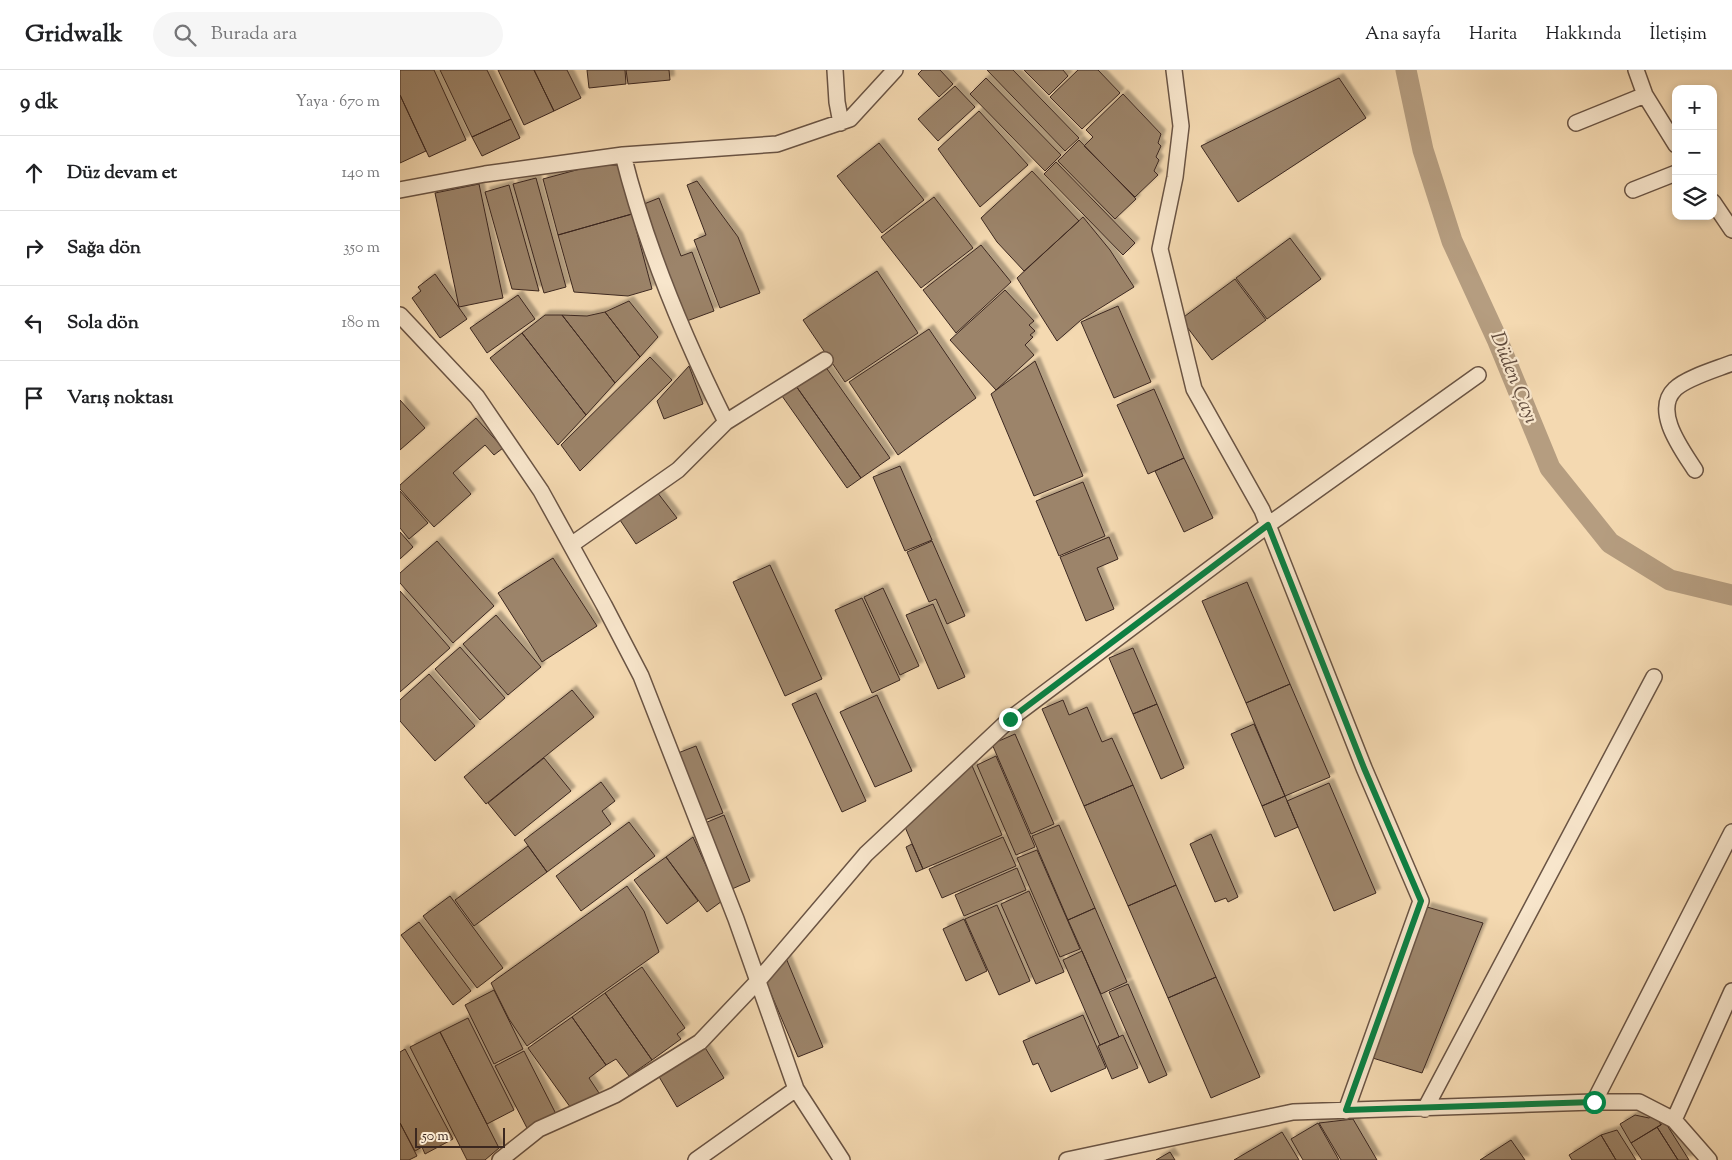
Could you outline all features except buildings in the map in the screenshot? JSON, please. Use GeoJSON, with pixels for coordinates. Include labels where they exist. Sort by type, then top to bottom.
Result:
{"type":"FeatureCollection","features":[{"type":"Feature","properties":{"kind":"street"},"geometry":{"type":"LineString","coordinates":[[835,70],[836,102],[841,123]]}},
{"type":"Feature","properties":{"kind":"street"},"geometry":{"type":"LineString","coordinates":[[400,190],[485,174],[623,155],[777,144],[841,123],[850,118],[896,70]]}},
{"type":"Feature","properties":{"kind":"street"},"geometry":{"type":"LineString","coordinates":[[1174,70],[1182,126],[1175,177],[1160,249],[1194,389],[1262,510],[1364,768],[1421,901],[1346,1110]]}},
{"type":"Feature","properties":{"kind":"street"},"geometry":{"type":"LineString","coordinates":[[1636,70],[1645,95],[1672,139]]}},
{"type":"Feature","properties":{"kind":"street"},"geometry":{"type":"LineString","coordinates":[[1576,123],[1645,95]]}},
{"type":"Feature","properties":{"kind":"street"},"geometry":{"type":"LineString","coordinates":[[623,155],[633,194],[655,258],[711,392],[726,422]]}},
{"type":"Feature","properties":{"kind":"street"},"geometry":{"type":"LineString","coordinates":[[1633,190],[1672,175]]}},
{"type":"Feature","properties":{"kind":"street"},"geometry":{"type":"LineString","coordinates":[[1717,208],[1732,230]]}},
{"type":"Feature","properties":{"kind":"street"},"geometry":{"type":"LineString","coordinates":[[400,315],[477,397],[541,491],[641,676],[736,919],[796,1089],[842,1160]]}},
{"type":"Feature","properties":{"kind":"street"},"geometry":{"type":"LineString","coordinates":[[571,544],[678,470],[726,422],[825,360]]}},
{"type":"Feature","properties":{"kind":"street"},"geometry":{"type":"LineString","coordinates":[[1695,470],[1671,430],[1667,412],[1669,397],[1679,385],[1732,363]]}},
{"type":"Feature","properties":{"kind":"street"},"geometry":{"type":"LineString","coordinates":[[500,1160],[539,1129],[615,1095],[700,1042],[758,981],[866,854],[1010,719],[1268,525],[1478,375]]}},
{"type":"Feature","properties":{"kind":"street"},"geometry":{"type":"LineString","coordinates":[[1425,1109],[1654,677]]}},
{"type":"Feature","properties":{"kind":"street"},"geometry":{"type":"LineString","coordinates":[[1594,1102],[1732,832]]}},
{"type":"Feature","properties":{"kind":"street"},"geometry":{"type":"LineString","coordinates":[[1674,1120],[1726,1022],[1732,991]]}},
{"type":"Feature","properties":{"kind":"street"},"geometry":{"type":"LineString","coordinates":[[696,1160],[796,1089]]}},
{"type":"Feature","properties":{"kind":"street"},"geometry":{"type":"LineString","coordinates":[[1067,1160],[1293,1112],[1594,1102],[1639,1102],[1674,1120],[1709,1160]]}},
{"type":"Feature","properties":{"kind":"waterway","name":"Düden Çayı"},"geometry":{"type":"LineString","coordinates":[[1406,70],[1423,150],[1452,241],[1497,339],[1550,468],[1610,543],[1670,580],[1732,595]]}},
{"type":"Feature","properties":{"kind":"route"},"geometry":{"type":"LineString","coordinates":[[1010,719],[1268,525],[1364,768],[1421,901],[1346,1110],[1425,1109],[1594,1102]]}}]}
